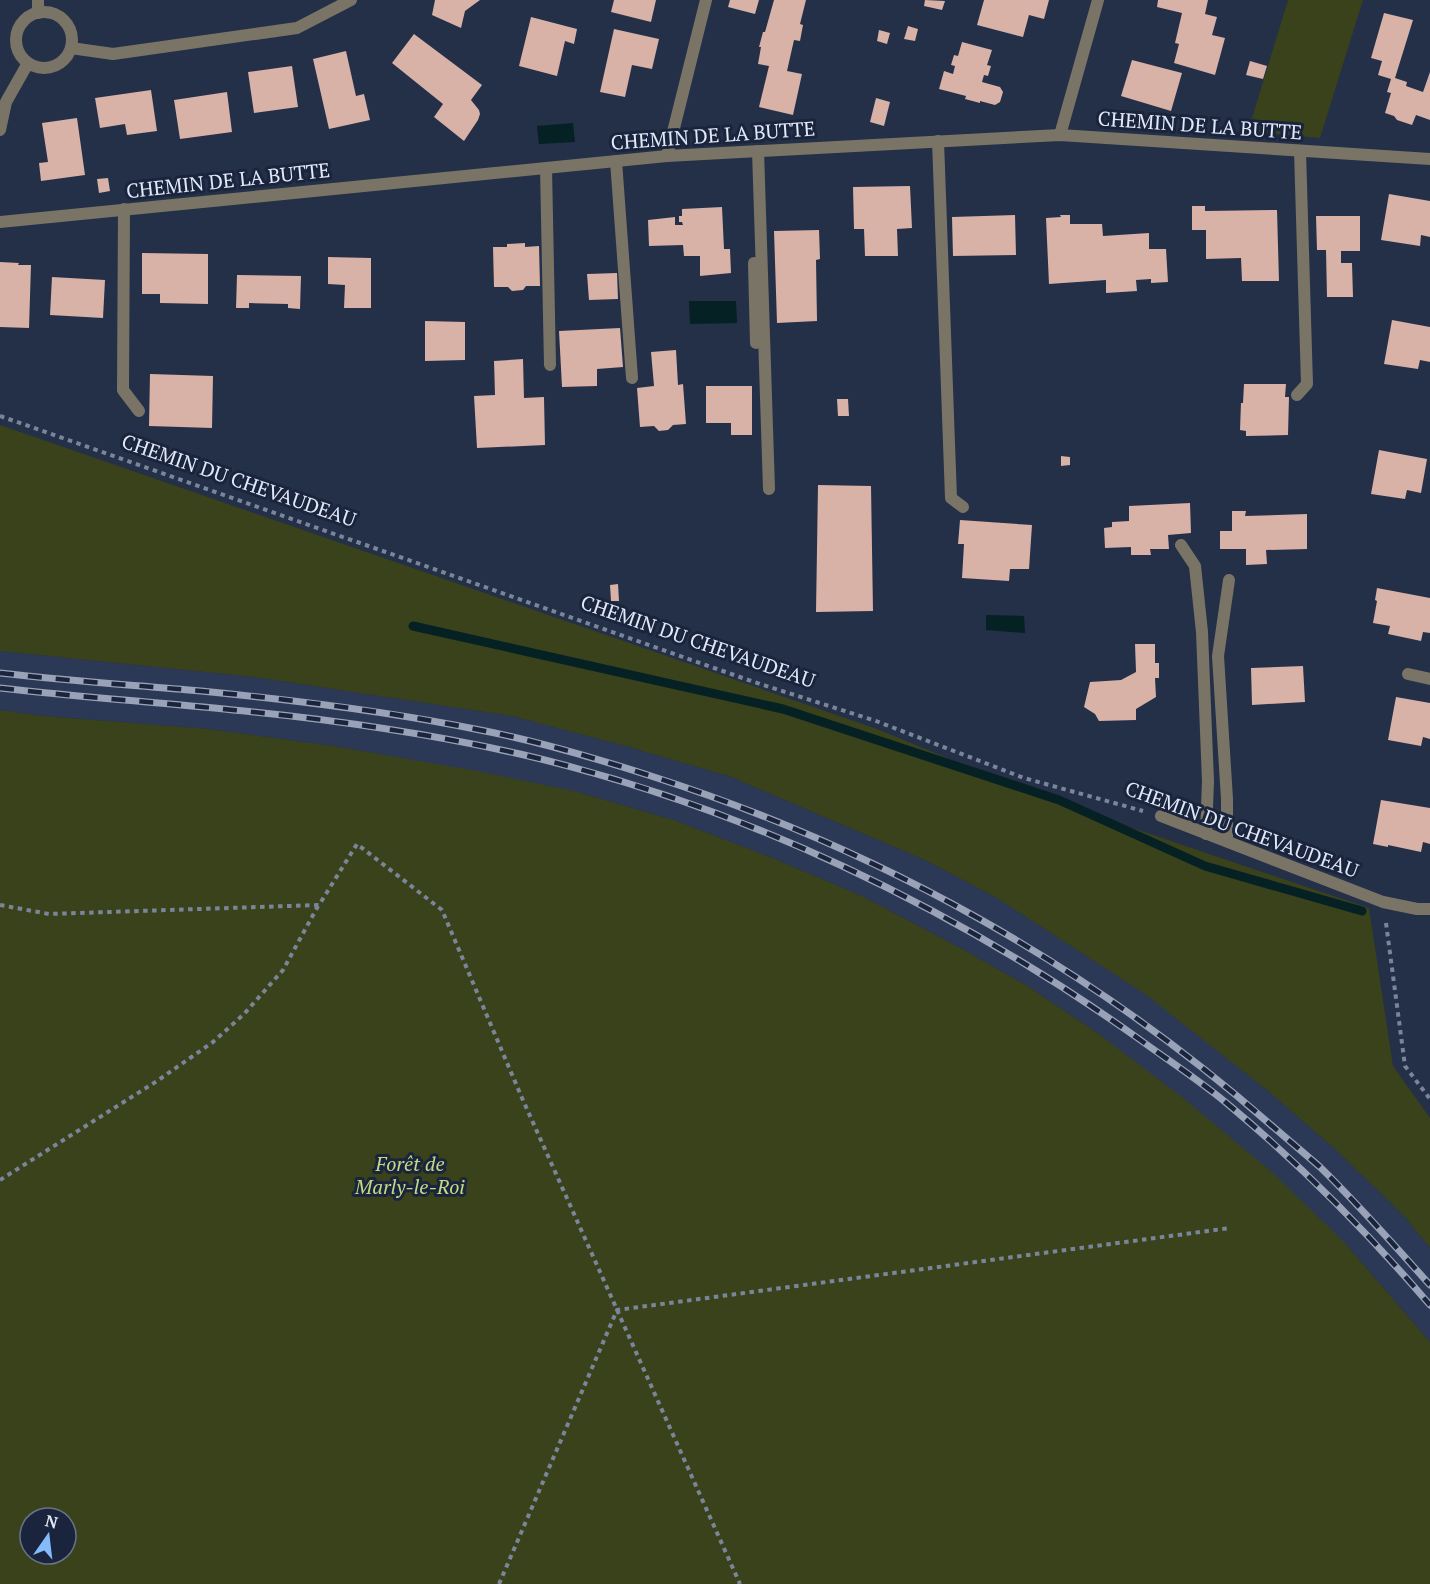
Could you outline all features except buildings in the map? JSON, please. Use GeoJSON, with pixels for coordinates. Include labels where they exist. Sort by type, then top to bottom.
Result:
{"type":"FeatureCollection","features":[{"type":"Feature","properties":{"kind":"street"},"geometry":{"type":"LineString","coordinates":[[71,48],[113,54],[297,28],[351,0]]}},
{"type":"Feature","properties":{"kind":"street"},"geometry":{"type":"LineString","coordinates":[[667,156],[706,0]]}},
{"type":"Feature","properties":{"kind":"street"},"geometry":{"type":"LineString","coordinates":[[1060,135],[1098,0]]}},
{"type":"Feature","properties":{"kind":"street"},"geometry":{"type":"LineString","coordinates":[[38,6],[67,25],[71,32],[71,48],[61,62],[44,68],[36,67],[21,56],[17,48],[18,30],[38,6]]}},
{"type":"Feature","properties":{"kind":"street"},"geometry":{"type":"LineString","coordinates":[[0,130],[6,102],[28,63]]}},
{"type":"Feature","properties":{"kind":"street","name":"CHEMIN DE LA BUTTE"},"geometry":{"type":"LineString","coordinates":[[0,222],[667,156],[1060,135],[1430,159]]}},
{"type":"Feature","properties":{"kind":"street"},"geometry":{"type":"LineString","coordinates":[[938,141],[951,498],[963,507]]}},
{"type":"Feature","properties":{"kind":"street"},"geometry":{"type":"LineString","coordinates":[[755,151],[756,343]]}},
{"type":"Feature","properties":{"kind":"street"},"geometry":{"type":"LineString","coordinates":[[755,151],[769,489]]}},
{"type":"Feature","properties":{"kind":"street"},"geometry":{"type":"LineString","coordinates":[[1297,395],[1307,384],[1300,151]]}},
{"type":"Feature","properties":{"kind":"street"},"geometry":{"type":"LineString","coordinates":[[616,161],[632,378]]}},
{"type":"Feature","properties":{"kind":"street"},"geometry":{"type":"LineString","coordinates":[[546,168],[550,365]]}},
{"type":"Feature","properties":{"kind":"street"},"geometry":{"type":"LineString","coordinates":[[124,210],[123,390],[139,411]]}},
{"type":"Feature","properties":{"kind":"street"},"geometry":{"type":"LineString","coordinates":[[1181,545],[1195,566],[1202,632],[1208,781],[1206,834]]}},
{"type":"Feature","properties":{"kind":"street"},"geometry":{"type":"LineString","coordinates":[[1227,841],[1227,799],[1218,656],[1229,580]]}},
{"type":"Feature","properties":{"kind":"street"},"geometry":{"type":"LineString","coordinates":[[1408,674],[1430,679]]}},
{"type":"Feature","properties":{"kind":"street","name":"CHEMIN DU CHEVAUDEAU"},"geometry":{"type":"LineString","coordinates":[[1161,816],[1383,902],[1417,909],[1430,909]]}},
{"type":"Feature","properties":{"kind":"path","name":"CHEMIN DU CHEVAUDEAU"},"geometry":{"type":"LineString","coordinates":[[0,416],[754,682],[876,721],[1024,778],[1161,816]]}},
{"type":"Feature","properties":{"kind":"path"},"geometry":{"type":"LineString","coordinates":[[0,1180],[157,1081],[213,1042],[244,1014],[283,970],[319,905],[357,844],[442,910],[522,1098],[740,1584]]}},
{"type":"Feature","properties":{"kind":"path"},"geometry":{"type":"LineString","coordinates":[[1383,902],[1405,1066],[1430,1099]]}},
{"type":"Feature","properties":{"kind":"path"},"geometry":{"type":"LineString","coordinates":[[0,905],[49,914],[319,905]]}},
{"type":"Feature","properties":{"kind":"path"},"geometry":{"type":"LineString","coordinates":[[617,1310],[1230,1228]]}},
{"type":"Feature","properties":{"kind":"path"},"geometry":{"type":"LineString","coordinates":[[499,1584],[617,1310]]}},
{"type":"Feature","properties":{"kind":"shaded area"},"geometry":{"type":"Polygon","coordinates":[[[573,123],[575,142],[539,144],[537,126],[573,123]]]}},
{"type":"Feature","properties":{"kind":"shaded area"},"geometry":{"type":"Polygon","coordinates":[[[689,301],[736,301],[737,323],[690,324],[689,301]]]}},
{"type":"Feature","properties":{"kind":"shaded area"},"geometry":{"type":"Polygon","coordinates":[[[986,615],[1024,616],[1025,633],[986,630],[986,615]]]}},
{"type":"Feature","properties":{"kind":"shaded area"},"geometry":{"type":"Polygon","coordinates":[[[0,651],[254,677],[512,716],[731,777],[927,861],[995,897],[1146,994],[1268,1091],[1336,1150],[1404,1216],[1430,1248],[1430,1342],[1345,1243],[1096,1032],[1029,987],[864,897],[674,820],[574,791],[334,746],[208,729],[44,716],[0,710],[0,651]]]}},
{"type":"Feature","properties":{"kind":"green space"},"geometry":{"type":"Polygon","coordinates":[[[1288,0],[1363,0],[1320,138],[1248,131],[1288,0]]]}},
{"type":"Feature","properties":{"kind":"green space"},"geometry":{"type":"Polygon","coordinates":[[[0,425],[877,729],[1044,798],[1369,908],[1393,1066],[1430,1118],[1430,1248],[1404,1216],[1336,1150],[1268,1091],[1145,994],[995,897],[927,861],[731,777],[512,716],[254,677],[0,651],[0,425]]]}},
{"type":"Feature","properties":{"kind":"green space","name":"Forêt de Marly-le-Roi"},"geometry":{"type":"Polygon","coordinates":[[[0,710],[44,716],[208,729],[334,746],[574,791],[674,820],[864,897],[1029,987],[1096,1032],[1183,1098],[1274,1174],[1345,1243],[1430,1342],[1430,1584],[0,1584],[0,710]]]}},
{"type":"Feature","properties":{"kind":"waterway"},"geometry":{"type":"LineString","coordinates":[[413,626],[783,709],[1059,800],[1205,866],[1362,911]]}},
{"type":"Feature","properties":{"kind":"railway"},"geometry":{"type":"LineString","coordinates":[[0,673],[306,702],[411,717],[502,734],[566,750],[651,776],[736,805],[819,839],[900,877],[979,919],[1056,964],[1130,1014],[1202,1068],[1320,1167],[1430,1285]]}},
{"type":"Feature","properties":{"kind":"railway"},"geometry":{"type":"LineString","coordinates":[[0,688],[305,718],[377,727],[449,740],[520,754],[603,776],[685,802],[765,832],[843,866],[995,946],[1068,991],[1208,1088],[1309,1177],[1383,1252],[1430,1305]]}}]}
